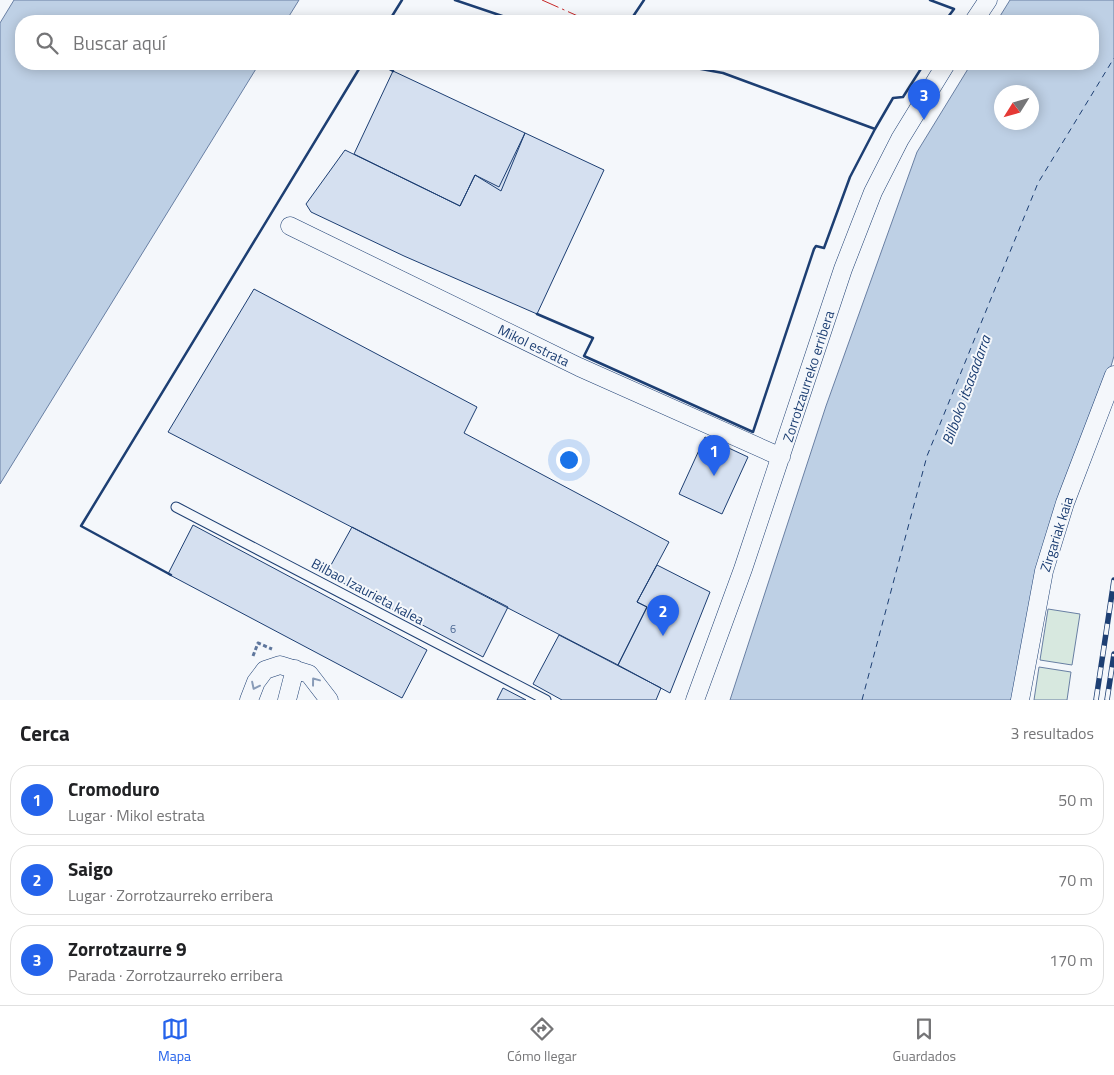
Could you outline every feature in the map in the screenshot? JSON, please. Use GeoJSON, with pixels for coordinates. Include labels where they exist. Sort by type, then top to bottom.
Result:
{"type":"FeatureCollection","features":[{"type":"Feature","properties":{"kind":"street"},"geometry":{"type":"LineString","coordinates":[[978,15],[988,0]]}},
{"type":"Feature","properties":{"kind":"street","name":"Zorrotzaurreko erribera"},"geometry":{"type":"LineString","coordinates":[[695,700],[743,569],[843,269],[873,192],[900,139],[942,70]]}},
{"type":"Feature","properties":{"kind":"street","name":"Mikol estrata"},"geometry":{"type":"LineString","coordinates":[[290,226],[579,367],[781,457]]}},
{"type":"Feature","properties":{"kind":"street","name":"Zirgariak kaia"},"geometry":{"type":"LineString","coordinates":[[1020,700],[1044,571],[1065,503],[1114,375]]}},
{"type":"Feature","properties":{"kind":"street"},"geometry":{"type":"LineString","coordinates":[[249,700],[256,682],[265,670],[280,665],[309,674],[329,700]]}},
{"type":"Feature","properties":{"kind":"street"},"geometry":{"type":"LineString","coordinates":[[287,700],[295,669]]}},
{"type":"Feature","properties":{"kind":"lane","name":"Bilbao Izaurieta kalea"},"geometry":{"type":"LineString","coordinates":[[176,507],[546,700]]}},
{"type":"Feature","properties":{"kind":"shaded area"},"geometry":{"type":"Polygon","coordinates":[[[1048,609],[1080,614],[1072,665],[1040,660],[1048,609]]]}},
{"type":"Feature","properties":{"kind":"shaded area"},"geometry":{"type":"Polygon","coordinates":[[[1039,667],[1071,672],[1067,700],[1034,700],[1039,667]]]}},
{"type":"Feature","properties":{"kind":"water"},"geometry":{"type":"Polygon","coordinates":[[[14,0],[299,0],[290,15],[15,15],[15,70],[255,70],[0,484],[0,23],[14,0]]]}},
{"type":"Feature","properties":{"kind":"water","name":"Bilboko itsasadarra"},"geometry":{"type":"Polygon","coordinates":[[[1010,0],[1114,0],[1114,356],[1013,700],[730,700],[826,406],[917,152],[967,70],[1099,70],[1099,15],[1001,15],[1010,0]]]}},
{"type":"Feature","properties":{"kind":"building"},"geometry":{"type":"Polygon","coordinates":[[[393,71],[525,133],[501,191],[475,175],[460,206],[354,154],[393,71]]]}},
{"type":"Feature","properties":{"kind":"building"},"geometry":{"type":"Polygon","coordinates":[[[525,133],[604,170],[537,314],[404,256],[311,212],[306,204],[345,150],[460,206],[475,175],[499,187],[525,133]]]}},
{"type":"Feature","properties":{"kind":"building"},"geometry":{"type":"Polygon","coordinates":[[[254,289],[477,407],[464,433],[669,542],[637,602],[647,607],[618,665],[168,432],[254,289]]]}},
{"type":"Feature","properties":{"kind":"building"},"geometry":{"type":"Polygon","coordinates":[[[705,437],[748,457],[722,514],[679,494],[705,437]]]}},
{"type":"Feature","properties":{"kind":"building"},"geometry":{"type":"Polygon","coordinates":[[[193,525],[427,650],[402,698],[168,574],[193,525]]]}},
{"type":"Feature","properties":{"kind":"building"},"geometry":{"type":"Polygon","coordinates":[[[352,527],[508,607],[483,657],[326,574],[352,527]]]}},
{"type":"Feature","properties":{"kind":"building"},"geometry":{"type":"Polygon","coordinates":[[[657,565],[710,592],[670,693],[618,665],[647,607],[637,602],[657,565]]]}},
{"type":"Feature","properties":{"kind":"building"},"geometry":{"type":"Polygon","coordinates":[[[559,635],[661,688],[656,700],[562,700],[533,684],[559,635]]]}},
{"type":"Feature","properties":{"kind":"building"},"geometry":{"type":"Polygon","coordinates":[[[503,688],[526,700],[497,700],[503,688]]]}},
{"type":"Feature","properties":{"kind":"ferry route"},"geometry":{"type":"LineString","coordinates":[[862,700],[927,456],[1038,183],[1114,58]]}},
{"type":"Feature","properties":{"kind":"railway"},"geometry":{"type":"LineString","coordinates":[[1096,700],[1114,580]]}},
{"type":"Feature","properties":{"kind":"railway"},"geometry":{"type":"LineString","coordinates":[[1107,700],[1114,654]]}},
{"type":"Feature","properties":{"kind":"wall"},"geometry":{"type":"LineString","coordinates":[[393,15],[402,0]]}},
{"type":"Feature","properties":{"kind":"wall"},"geometry":{"type":"LineString","coordinates":[[455,0],[499,15]]}},
{"type":"Feature","properties":{"kind":"wall"},"geometry":{"type":"LineString","coordinates":[[634,15],[644,0]]}},
{"type":"Feature","properties":{"kind":"wall"},"geometry":{"type":"LineString","coordinates":[[930,0],[954,9],[950,15]]}},
{"type":"Feature","properties":{"kind":"wall"},"geometry":{"type":"LineString","coordinates":[[171,575],[81,526],[358,70]]}},
{"type":"Feature","properties":{"kind":"wall"},"geometry":{"type":"LineString","coordinates":[[537,314],[593,338],[584,356],[753,432],[814,249],[816,246],[824,248],[850,177],[875,129],[723,73],[707,70]]}},
{"type":"Feature","properties":{"kind":"wall"},"geometry":{"type":"LineString","coordinates":[[875,129],[893,98],[903,97],[920,70]]}},
{"type":"Feature","properties":{"kind":"power"},"geometry":{"type":"LineString","coordinates":[[542,0],[576,15]]}},
{"type":"Feature","properties":{"kind":"place","name":"Zorrotzaurre 9"},"geometry":{"type":"Point","coordinates":[924,120]}},
{"type":"Feature","properties":{"kind":"place","name":"Cromoduro"},"geometry":{"type":"Point","coordinates":[714,476]}},
{"type":"Feature","properties":{"kind":"place","name":"Saigo"},"geometry":{"type":"Point","coordinates":[663,636]}}]}
